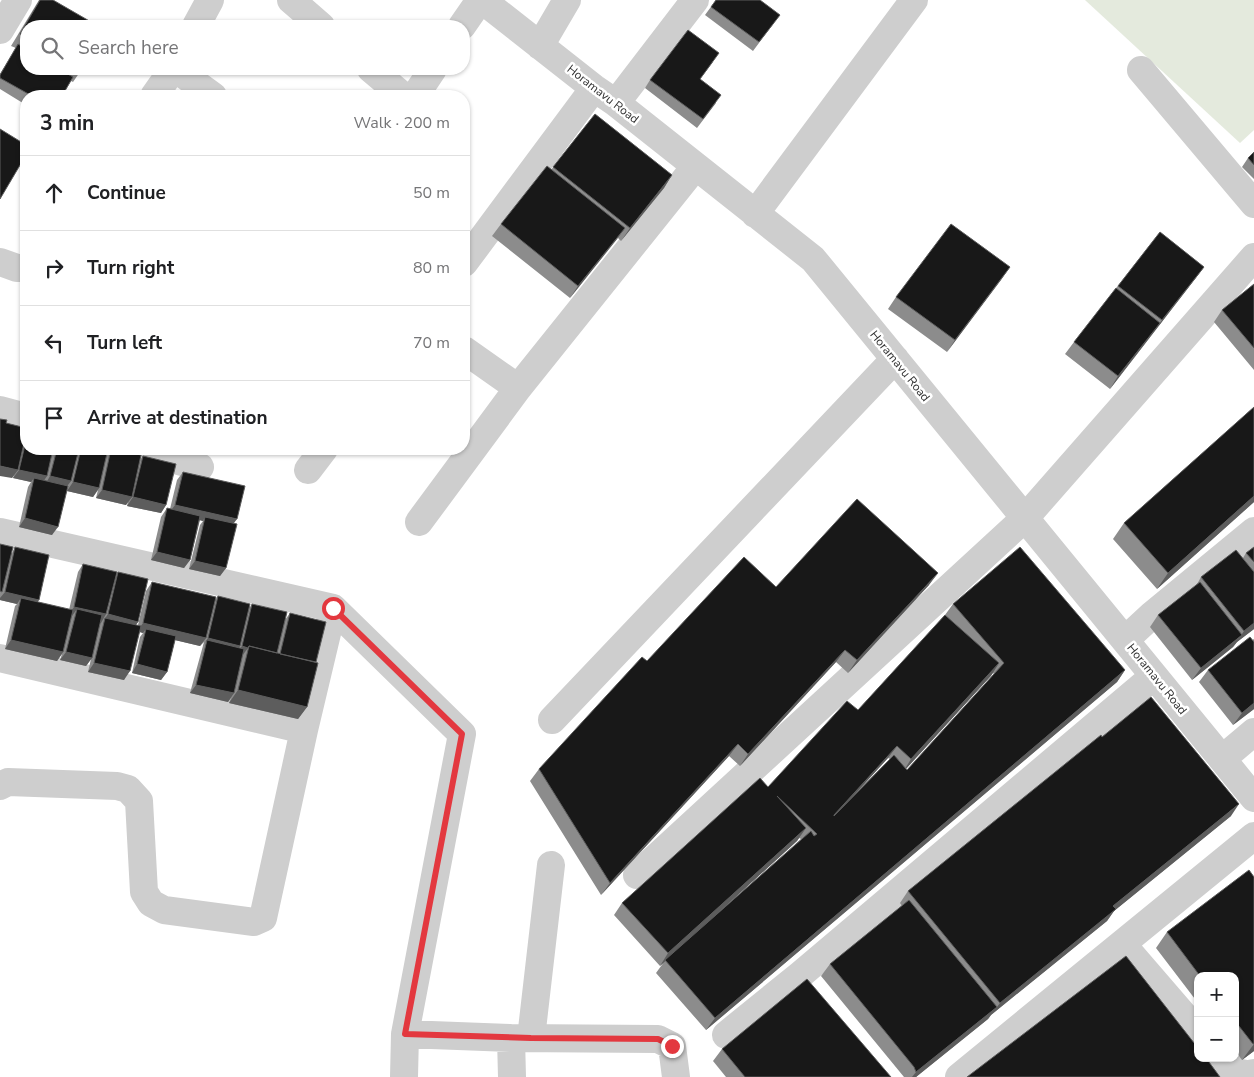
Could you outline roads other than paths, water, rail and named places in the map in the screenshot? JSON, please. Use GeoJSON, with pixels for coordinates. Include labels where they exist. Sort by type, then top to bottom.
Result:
{"type":"FeatureCollection","features":[{"type":"Feature","properties":{"kind":"street"},"geometry":{"type":"LineString","coordinates":[[0,30],[18,0]]}},
{"type":"Feature","properties":{"kind":"street"},"geometry":{"type":"LineString","coordinates":[[199,20],[210,0]]}},
{"type":"Feature","properties":{"kind":"street"},"geometry":{"type":"LineString","coordinates":[[290,0],[314,20]]}},
{"type":"Feature","properties":{"kind":"street"},"geometry":{"type":"LineString","coordinates":[[466,20],[481,0]]}},
{"type":"Feature","properties":{"kind":"street","name":"Horamavu Road"},"geometry":{"type":"LineString","coordinates":[[481,0],[813,259],[1254,798]]}},
{"type":"Feature","properties":{"kind":"street"},"geometry":{"type":"LineString","coordinates":[[540,46],[567,0]]}},
{"type":"Feature","properties":{"kind":"street"},"geometry":{"type":"LineString","coordinates":[[470,256],[605,96],[695,0]]}},
{"type":"Feature","properties":{"kind":"street"},"geometry":{"type":"LineString","coordinates":[[755,214],[914,0]]}},
{"type":"Feature","properties":{"kind":"street"},"geometry":{"type":"LineString","coordinates":[[1141,70],[1254,204]]}},
{"type":"Feature","properties":{"kind":"street"},"geometry":{"type":"LineString","coordinates":[[158,90],[170,75]]}},
{"type":"Feature","properties":{"kind":"street"},"geometry":{"type":"LineString","coordinates":[[183,75],[204,90]]}},
{"type":"Feature","properties":{"kind":"street"},"geometry":{"type":"LineString","coordinates":[[378,75],[396,90]]}},
{"type":"Feature","properties":{"kind":"street"},"geometry":{"type":"LineString","coordinates":[[419,90],[429,75]]}},
{"type":"Feature","properties":{"kind":"street"},"geometry":{"type":"LineString","coordinates":[[470,453],[518,388],[695,167]]}},
{"type":"Feature","properties":{"kind":"street"},"geometry":{"type":"LineString","coordinates":[[637,875],[1025,518],[1254,257]]}},
{"type":"Feature","properties":{"kind":"street"},"geometry":{"type":"LineString","coordinates":[[0,262],[20,268]]}},
{"type":"Feature","properties":{"kind":"street"},"geometry":{"type":"LineString","coordinates":[[470,354],[518,388]]}},
{"type":"Feature","properties":{"kind":"street"},"geometry":{"type":"LineString","coordinates":[[552,720],[895,359]]}},
{"type":"Feature","properties":{"kind":"street"},"geometry":{"type":"LineString","coordinates":[[0,410],[20,415]]}},
{"type":"Feature","properties":{"kind":"street"},"geometry":{"type":"LineString","coordinates":[[157,455],[200,467]]}},
{"type":"Feature","properties":{"kind":"street"},"geometry":{"type":"LineString","coordinates":[[419,522],[468,455]]}},
{"type":"Feature","properties":{"kind":"street"},"geometry":{"type":"LineString","coordinates":[[1125,640],[1152,615],[1254,531]]}},
{"type":"Feature","properties":{"kind":"street"},"geometry":{"type":"LineString","coordinates":[[0,532],[333,608],[462,734],[405,1034],[404,1077]]}},
{"type":"Feature","properties":{"kind":"street"},"geometry":{"type":"LineString","coordinates":[[0,786],[8,782],[117,786],[128,789],[139,802],[144,892],[151,903],[164,910],[254,922],[263,918],[333,608]]}},
{"type":"Feature","properties":{"kind":"street"},"geometry":{"type":"LineString","coordinates":[[0,658],[304,730]]}},
{"type":"Feature","properties":{"kind":"street"},"geometry":{"type":"LineString","coordinates":[[726,1035],[800,975],[1154,676]]}},
{"type":"Feature","properties":{"kind":"street"},"geometry":{"type":"LineString","coordinates":[[1222,759],[1254,732]]}},
{"type":"Feature","properties":{"kind":"street"},"geometry":{"type":"LineString","coordinates":[[959,1077],[1254,836]]}},
{"type":"Feature","properties":{"kind":"street"},"geometry":{"type":"LineString","coordinates":[[512,1077],[521,1038],[551,865]]}},
{"type":"Feature","properties":{"kind":"street"},"geometry":{"type":"LineString","coordinates":[[1122,944],[1194,1027]]}},
{"type":"Feature","properties":{"kind":"street"},"geometry":{"type":"LineString","coordinates":[[800,975],[818,997]]}},
{"type":"Feature","properties":{"kind":"street"},"geometry":{"type":"LineString","coordinates":[[405,1034],[521,1038],[658,1039],[672,1046],[676,1077]]}},
{"type":"Feature","properties":{"kind":"street"},"geometry":{"type":"LineString","coordinates":[[1224,1062],[1228,1067],[1238,1073],[1254,1073]]}}]}
